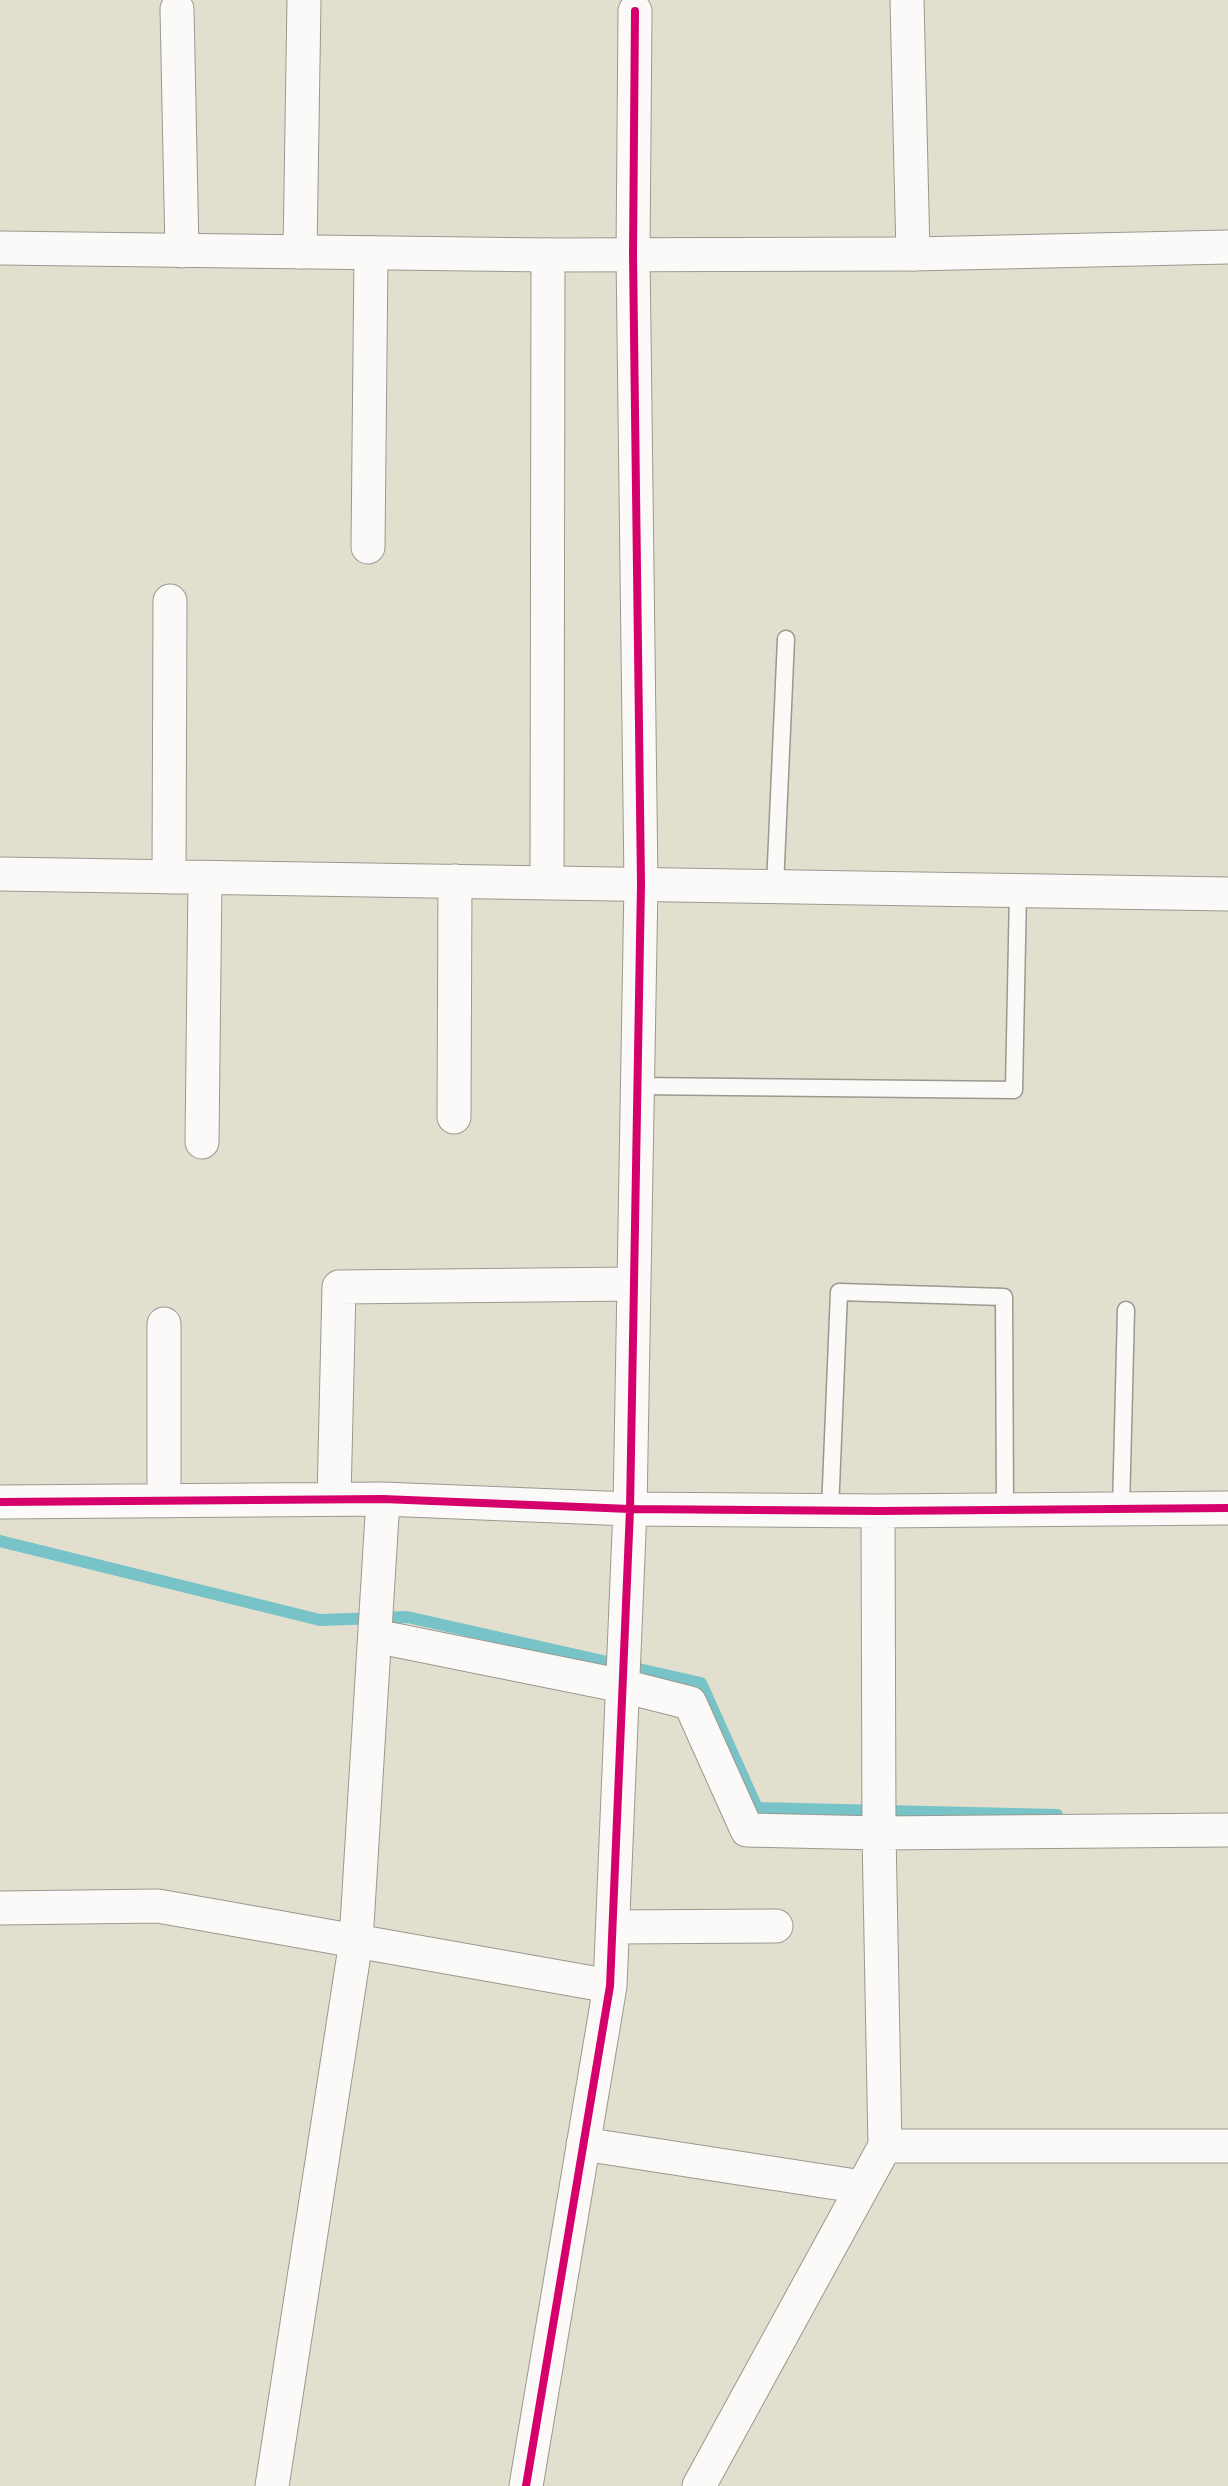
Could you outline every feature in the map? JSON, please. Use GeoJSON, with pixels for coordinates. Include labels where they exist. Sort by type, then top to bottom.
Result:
{"type":"FeatureCollection","features":[{"type":"Feature","properties":{"kind":"street"},"geometry":{"type":"LineString","coordinates":[[300,252],[304,0]]}},
{"type":"Feature","properties":{"kind":"street"},"geometry":{"type":"LineString","coordinates":[[907,0],[913,254]]}},
{"type":"Feature","properties":{"kind":"street"},"geometry":{"type":"LineString","coordinates":[[177,9],[182,250]]}},
{"type":"Feature","properties":{"kind":"street"},"geometry":{"type":"LineString","coordinates":[[525,2486],[610,1986],[613,1927],[630,1509],[641,884],[633,254],[635,11]]}},
{"type":"Feature","properties":{"kind":"street"},"geometry":{"type":"LineString","coordinates":[[0,248],[548,255],[913,254],[1228,247]]}},
{"type":"Feature","properties":{"kind":"street"},"geometry":{"type":"LineString","coordinates":[[368,547],[371,253]]}},
{"type":"Feature","properties":{"kind":"street"},"geometry":{"type":"LineString","coordinates":[[547,883],[548,255]]}},
{"type":"Feature","properties":{"kind":"street"},"geometry":{"type":"LineString","coordinates":[[169,877],[170,601]]}},
{"type":"Feature","properties":{"kind":"street"},"geometry":{"type":"LineString","coordinates":[[0,874],[1228,894]]}},
{"type":"Feature","properties":{"kind":"street"},"geometry":{"type":"LineString","coordinates":[[202,1142],[205,878]]}},
{"type":"Feature","properties":{"kind":"street"},"geometry":{"type":"LineString","coordinates":[[454,1117],[455,881]]}},
{"type":"Feature","properties":{"kind":"street"},"geometry":{"type":"LineString","coordinates":[[334,1499],[339,1287],[634,1284]]}},
{"type":"Feature","properties":{"kind":"street"},"geometry":{"type":"LineString","coordinates":[[164,1324],[164,1501]]}},
{"type":"Feature","properties":{"kind":"street"},"geometry":{"type":"LineString","coordinates":[[272,2486],[356,1941],[384,1499]]}},
{"type":"Feature","properties":{"kind":"street"},"geometry":{"type":"LineString","coordinates":[[0,1502],[384,1499],[630,1509],[830,1511],[1228,1508]]}},
{"type":"Feature","properties":{"kind":"street"},"geometry":{"type":"LineString","coordinates":[[699,2486],[885,2146],[879,1833],[878,1511]]}},
{"type":"Feature","properties":{"kind":"street"},"geometry":{"type":"LineString","coordinates":[[375,1636],[623,1686],[690,1703],[747,1830],[879,1833],[1228,1830]]}},
{"type":"Feature","properties":{"kind":"street"},"geometry":{"type":"LineString","coordinates":[[0,1908],[158,1906],[610,1986]]}},
{"type":"Feature","properties":{"kind":"street"},"geometry":{"type":"LineString","coordinates":[[613,1927],[776,1926]]}},
{"type":"Feature","properties":{"kind":"street"},"geometry":{"type":"LineString","coordinates":[[583,2144],[862,2187]]}},
{"type":"Feature","properties":{"kind":"street"},"geometry":{"type":"LineString","coordinates":[[885,2146],[1228,2146]]}},
{"type":"Feature","properties":{"kind":"lane"},"geometry":{"type":"LineString","coordinates":[[775,886],[786,639]]}},
{"type":"Feature","properties":{"kind":"lane"},"geometry":{"type":"LineString","coordinates":[[638,1086],[1014,1090],[1018,891]]}},
{"type":"Feature","properties":{"kind":"lane"},"geometry":{"type":"LineString","coordinates":[[830,1511],[839,1292],[1004,1297],[1005,1510]]}},
{"type":"Feature","properties":{"kind":"lane"},"geometry":{"type":"LineString","coordinates":[[1122,1509],[1126,1310]]}},
{"type":"Feature","properties":{"kind":"waterway"},"geometry":{"type":"LineString","coordinates":[[0,1541],[320,1620],[407,1617],[701,1683],[757,1808],[1057,1815]]}},
{"type":"Feature","properties":{"kind":"cycle path"},"geometry":{"type":"LineString","coordinates":[[526,2486],[610,1986],[630,1509],[641,884],[633,254],[635,11]]}},
{"type":"Feature","properties":{"kind":"cycle path"},"geometry":{"type":"LineString","coordinates":[[0,1502],[383,1499],[630,1509],[878,1511],[1228,1508]]}}]}
